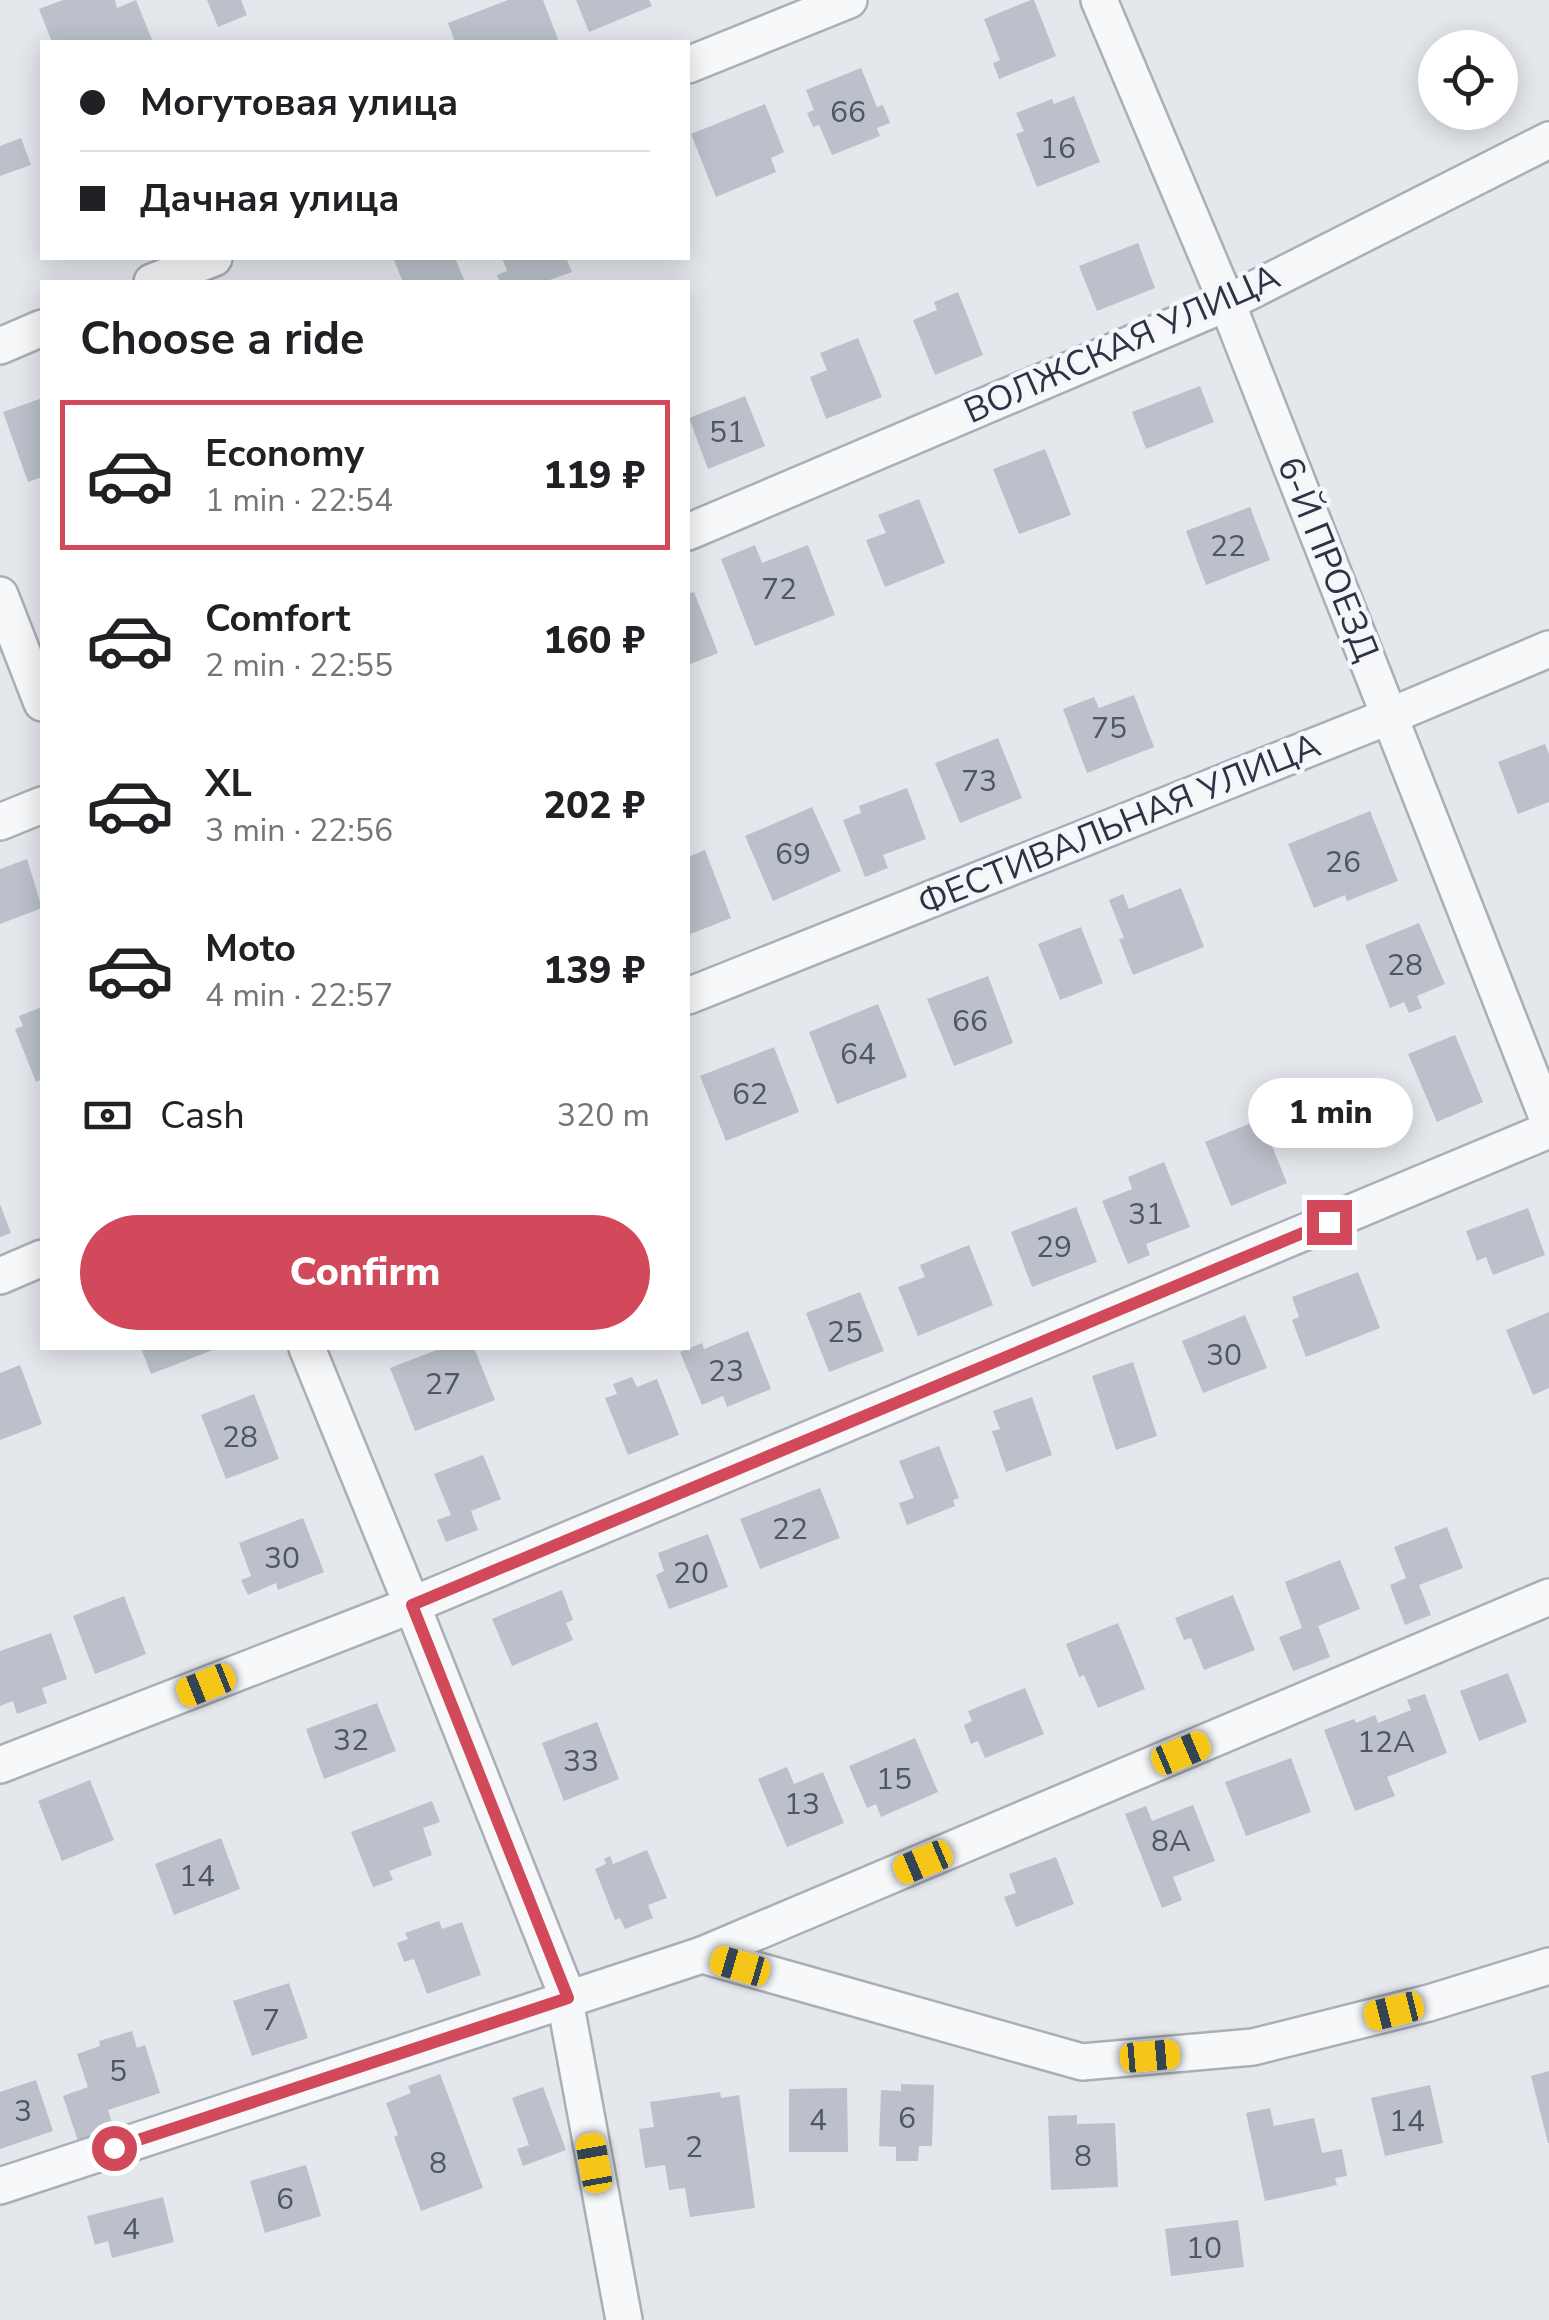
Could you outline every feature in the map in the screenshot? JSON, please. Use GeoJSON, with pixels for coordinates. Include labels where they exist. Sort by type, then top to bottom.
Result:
{"type":"FeatureCollection","features":[{"type":"Feature","properties":{"kind":"street"},"geometry":{"type":"LineString","coordinates":[[690,64],[848,0]]}},
{"type":"Feature","properties":{"kind":"street","name":"6-Й ПРОЕЗД"},"geometry":{"type":"LineString","coordinates":[[1099,0],[1227,303],[1549,1122]]}},
{"type":"Feature","properties":{"kind":"street","name":"ВОЛЖСКАЯ УЛИЦА"},"geometry":{"type":"LineString","coordinates":[[690,531],[1227,303],[1549,140]]}},
{"type":"Feature","properties":{"kind":"street"},"geometry":{"type":"LineString","coordinates":[[157,280],[209,260]]}},
{"type":"Feature","properties":{"kind":"street"},"geometry":{"type":"LineString","coordinates":[[0,346],[40,329]]}},
{"type":"Feature","properties":{"kind":"street"},"geometry":{"type":"LineString","coordinates":[[0,595],[40,698]]}},
{"type":"Feature","properties":{"kind":"street","name":"ФЕСТИВАЛЬНАЯ УЛИЦА"},"geometry":{"type":"LineString","coordinates":[[690,995],[1549,649]]}},
{"type":"Feature","properties":{"kind":"street"},"geometry":{"type":"LineString","coordinates":[[0,822],[40,806]]}},
{"type":"Feature","properties":{"kind":"street"},"geometry":{"type":"LineString","coordinates":[[0,1765],[412,1605],[1549,1130]]}},
{"type":"Feature","properties":{"kind":"street"},"geometry":{"type":"LineString","coordinates":[[0,1276],[40,1259]]}},
{"type":"Feature","properties":{"kind":"street"},"geometry":{"type":"LineString","coordinates":[[307,1350],[568,1998],[566,2006],[624,2320]]}},
{"type":"Feature","properties":{"kind":"street"},"geometry":{"type":"LineString","coordinates":[[0,2186],[702,1955],[1549,1597]]}},
{"type":"Feature","properties":{"kind":"street"},"geometry":{"type":"LineString","coordinates":[[702,1955],[1082,2062],[1253,2047],[1429,2002],[1549,1966]]}},
{"type":"Feature","properties":{"kind":"building"},"geometry":{"type":"Polygon","coordinates":[[[63,0],[115,0],[117,8],[136,0],[152,40],[51,40],[39,9],[63,0]]]}},
{"type":"Feature","properties":{"kind":"building"},"geometry":{"type":"Polygon","coordinates":[[[207,0],[241,0],[247,15],[218,27],[207,0]]]}},
{"type":"Feature","properties":{"kind":"building"},"geometry":{"type":"Polygon","coordinates":[[[508,0],[543,0],[558,40],[454,40],[448,23],[508,0]]]}},
{"type":"Feature","properties":{"kind":"building"},"geometry":{"type":"Polygon","coordinates":[[[576,0],[649,0],[652,6],[589,32],[576,0]]]}},
{"type":"Feature","properties":{"kind":"building"},"geometry":{"type":"Polygon","coordinates":[[[1031,0],[1056,56],[999,79],[993,63],[1000,60],[984,19],[1031,0]]]}},
{"type":"Feature","properties":{"kind":"building"},"geometry":{"type":"Polygon","coordinates":[[[861,68],[877,107],[883,105],[890,123],[877,128],[880,136],[832,155],[819,125],[813,127],[807,113],[814,110],[806,90],[861,68]]]}},
{"type":"Feature","properties":{"kind":"building"},"geometry":{"type":"Polygon","coordinates":[[[1074,96],[1100,162],[1037,187],[1016,134],[1024,131],[1016,113],[1052,99],[1054,104],[1074,96]]]}},
{"type":"Feature","properties":{"kind":"building"},"geometry":{"type":"Polygon","coordinates":[[[765,104],[784,152],[771,158],[776,172],[716,197],[691,134],[765,104]]]}},
{"type":"Feature","properties":{"kind":"building"},"geometry":{"type":"Polygon","coordinates":[[[21,138],[31,165],[0,176],[0,146],[21,138]]]}},
{"type":"Feature","properties":{"kind":"building"},"geometry":{"type":"Polygon","coordinates":[[[1138,243],[1155,288],[1097,311],[1079,266],[1138,243]]]}},
{"type":"Feature","properties":{"kind":"building"},"geometry":{"type":"Polygon","coordinates":[[[394,260],[456,260],[464,280],[402,280],[394,260]]]}},
{"type":"Feature","properties":{"kind":"building"},"geometry":{"type":"Polygon","coordinates":[[[503,260],[567,260],[572,272],[550,280],[499,280],[497,275],[507,271],[503,260]]]}},
{"type":"Feature","properties":{"kind":"building"},"geometry":{"type":"Polygon","coordinates":[[[958,292],[983,355],[935,375],[913,320],[937,310],[934,302],[958,292]]]}},
{"type":"Feature","properties":{"kind":"building"},"geometry":{"type":"Polygon","coordinates":[[[858,338],[882,397],[826,419],[810,377],[827,370],[820,353],[858,338]]]}},
{"type":"Feature","properties":{"kind":"building"},"geometry":{"type":"Polygon","coordinates":[[[1200,386],[1214,422],[1146,449],[1132,412],[1200,386]]]}},
{"type":"Feature","properties":{"kind":"building"},"geometry":{"type":"Polygon","coordinates":[[[745,396],[765,446],[708,469],[690,418],[745,396]]]}},
{"type":"Feature","properties":{"kind":"building"},"geometry":{"type":"Polygon","coordinates":[[[40,399],[40,478],[28,482],[3,412],[40,399]]]}},
{"type":"Feature","properties":{"kind":"building"},"geometry":{"type":"Polygon","coordinates":[[[1045,449],[1071,515],[1019,534],[993,469],[1045,449]]]}},
{"type":"Feature","properties":{"kind":"building"},"geometry":{"type":"Polygon","coordinates":[[[919,499],[945,563],[885,587],[866,540],[886,533],[878,515],[919,499]]]}},
{"type":"Feature","properties":{"kind":"building"},"geometry":{"type":"Polygon","coordinates":[[[1250,507],[1270,560],[1206,585],[1186,531],[1250,507]]]}},
{"type":"Feature","properties":{"kind":"building"},"geometry":{"type":"Polygon","coordinates":[[[755,545],[762,563],[808,545],[835,615],[755,646],[721,559],[755,545]]]}},
{"type":"Feature","properties":{"kind":"building"},"geometry":{"type":"Polygon","coordinates":[[[694,592],[718,653],[690,664],[690,593],[694,592]]]}},
{"type":"Feature","properties":{"kind":"building"},"geometry":{"type":"Polygon","coordinates":[[[1134,695],[1154,747],[1087,773],[1063,709],[1094,697],[1099,708],[1134,695]]]}},
{"type":"Feature","properties":{"kind":"building"},"geometry":{"type":"Polygon","coordinates":[[[998,738],[1022,798],[960,823],[935,763],[998,738]]]}},
{"type":"Feature","properties":{"kind":"building"},"geometry":{"type":"Polygon","coordinates":[[[1545,744],[1549,754],[1549,802],[1518,814],[1498,762],[1545,744]]]}},
{"type":"Feature","properties":{"kind":"building"},"geometry":{"type":"Polygon","coordinates":[[[907,788],[926,839],[883,855],[888,868],[865,877],[843,820],[861,813],[859,806],[907,788]]]}},
{"type":"Feature","properties":{"kind":"building"},"geometry":{"type":"Polygon","coordinates":[[[812,807],[841,871],[773,901],[745,836],[812,807]]]}},
{"type":"Feature","properties":{"kind":"building"},"geometry":{"type":"Polygon","coordinates":[[[1370,811],[1398,881],[1347,901],[1345,895],[1314,908],[1288,844],[1370,811]]]}},
{"type":"Feature","properties":{"kind":"building"},"geometry":{"type":"Polygon","coordinates":[[[705,850],[731,918],[690,934],[690,856],[705,850]]]}},
{"type":"Feature","properties":{"kind":"building"},"geometry":{"type":"Polygon","coordinates":[[[27,859],[40,909],[0,924],[0,869],[27,859]]]}},
{"type":"Feature","properties":{"kind":"building"},"geometry":{"type":"Polygon","coordinates":[[[1181,888],[1204,947],[1133,975],[1109,900],[1123,894],[1129,909],[1181,888]]]}},
{"type":"Feature","properties":{"kind":"building"},"geometry":{"type":"Polygon","coordinates":[[[1419,923],[1445,984],[1417,996],[1422,1008],[1409,1013],[1404,1002],[1390,1008],[1365,945],[1419,923]]]}},
{"type":"Feature","properties":{"kind":"building"},"geometry":{"type":"Polygon","coordinates":[[[1081,927],[1103,983],[1060,1000],[1038,944],[1081,927]]]}},
{"type":"Feature","properties":{"kind":"building"},"geometry":{"type":"Polygon","coordinates":[[[988,976],[1013,1043],[954,1066],[927,999],[988,976]]]}},
{"type":"Feature","properties":{"kind":"building"},"geometry":{"type":"Polygon","coordinates":[[[878,1004],[907,1077],[837,1104],[809,1032],[878,1004]]]}},
{"type":"Feature","properties":{"kind":"building"},"geometry":{"type":"Polygon","coordinates":[[[40,1008],[40,1080],[36,1082],[15,1029],[23,1026],[19,1016],[40,1008]]]}},
{"type":"Feature","properties":{"kind":"building"},"geometry":{"type":"Polygon","coordinates":[[[1455,1035],[1483,1102],[1437,1122],[1408,1054],[1455,1035]]]}},
{"type":"Feature","properties":{"kind":"building"},"geometry":{"type":"Polygon","coordinates":[[[774,1047],[799,1112],[726,1141],[700,1076],[774,1047]]]}},
{"type":"Feature","properties":{"kind":"building"},"geometry":{"type":"Polygon","coordinates":[[[1261,1119],[1287,1183],[1231,1206],[1205,1142],[1261,1119]]]}},
{"type":"Feature","properties":{"kind":"building"},"geometry":{"type":"Polygon","coordinates":[[[1164,1162],[1190,1227],[1146,1244],[1150,1255],[1128,1264],[1102,1201],[1132,1189],[1128,1177],[1164,1162]]]}},
{"type":"Feature","properties":{"kind":"building"},"geometry":{"type":"Polygon","coordinates":[[[0,1204],[11,1233],[0,1237],[0,1204]]]}},
{"type":"Feature","properties":{"kind":"building"},"geometry":{"type":"Polygon","coordinates":[[[1076,1207],[1097,1262],[1032,1287],[1011,1232],[1076,1207]]]}},
{"type":"Feature","properties":{"kind":"building"},"geometry":{"type":"Polygon","coordinates":[[[1528,1208],[1545,1255],[1493,1275],[1486,1257],[1477,1261],[1466,1231],[1528,1208]]]}},
{"type":"Feature","properties":{"kind":"building"},"geometry":{"type":"Polygon","coordinates":[[[969,1245],[993,1305],[918,1336],[898,1287],[925,1277],[920,1265],[969,1245]]]}},
{"type":"Feature","properties":{"kind":"building"},"geometry":{"type":"Polygon","coordinates":[[[1358,1272],[1380,1328],[1306,1357],[1292,1320],[1299,1317],[1292,1297],[1358,1272]]]}},
{"type":"Feature","properties":{"kind":"building"},"geometry":{"type":"Polygon","coordinates":[[[860,1292],[884,1351],[829,1372],[806,1313],[860,1292]]]}},
{"type":"Feature","properties":{"kind":"building"},"geometry":{"type":"Polygon","coordinates":[[[1549,1312],[1549,1388],[1533,1395],[1506,1330],[1549,1312]]]}},
{"type":"Feature","properties":{"kind":"building"},"geometry":{"type":"Polygon","coordinates":[[[1245,1315],[1267,1368],[1203,1393],[1182,1341],[1245,1315]]]}},
{"type":"Feature","properties":{"kind":"building"},"geometry":{"type":"Polygon","coordinates":[[[748,1331],[771,1389],[727,1407],[723,1396],[702,1405],[680,1352],[702,1343],[704,1349],[748,1331]]]}},
{"type":"Feature","properties":{"kind":"building"},"geometry":{"type":"Polygon","coordinates":[[[142,1350],[213,1350],[151,1374],[142,1350]]]}},
{"type":"Feature","properties":{"kind":"building"},"geometry":{"type":"Polygon","coordinates":[[[437,1350],[475,1350],[495,1400],[415,1431],[390,1368],[437,1350]]]}},
{"type":"Feature","properties":{"kind":"building"},"geometry":{"type":"Polygon","coordinates":[[[1133,1362],[1157,1436],[1116,1450],[1092,1376],[1133,1362]]]}},
{"type":"Feature","properties":{"kind":"building"},"geometry":{"type":"Polygon","coordinates":[[[20,1365],[42,1424],[0,1440],[0,1373],[20,1365]]]}},
{"type":"Feature","properties":{"kind":"building"},"geometry":{"type":"Polygon","coordinates":[[[632,1377],[637,1387],[657,1379],[679,1435],[628,1455],[605,1398],[617,1394],[613,1384],[632,1377]]]}},
{"type":"Feature","properties":{"kind":"building"},"geometry":{"type":"Polygon","coordinates":[[[254,1394],[279,1459],[226,1479],[201,1415],[254,1394]]]}},
{"type":"Feature","properties":{"kind":"building"},"geometry":{"type":"Polygon","coordinates":[[[1032,1397],[1052,1455],[1006,1472],[992,1431],[1000,1429],[993,1411],[1032,1397]]]}},
{"type":"Feature","properties":{"kind":"building"},"geometry":{"type":"Polygon","coordinates":[[[939,1446],[959,1498],[953,1500],[955,1506],[907,1525],[899,1503],[914,1498],[899,1461],[939,1446]]]}},
{"type":"Feature","properties":{"kind":"building"},"geometry":{"type":"Polygon","coordinates":[[[483,1455],[501,1499],[471,1511],[478,1530],[446,1542],[437,1520],[451,1515],[434,1474],[483,1455]]]}},
{"type":"Feature","properties":{"kind":"building"},"geometry":{"type":"Polygon","coordinates":[[[820,1488],[840,1538],[760,1569],[740,1519],[820,1488]]]}},
{"type":"Feature","properties":{"kind":"building"},"geometry":{"type":"Polygon","coordinates":[[[303,1518],[324,1572],[278,1590],[276,1583],[248,1595],[241,1580],[251,1576],[239,1543],[303,1518]]]}},
{"type":"Feature","properties":{"kind":"building"},"geometry":{"type":"Polygon","coordinates":[[[1447,1527],[1463,1568],[1419,1585],[1431,1615],[1405,1625],[1390,1585],[1406,1578],[1394,1547],[1447,1527]]]}},
{"type":"Feature","properties":{"kind":"building"},"geometry":{"type":"Polygon","coordinates":[[[708,1534],[728,1587],[669,1609],[656,1575],[664,1571],[658,1553],[708,1534]]]}},
{"type":"Feature","properties":{"kind":"building"},"geometry":{"type":"Polygon","coordinates":[[[1340,1560],[1360,1609],[1318,1626],[1330,1657],[1293,1671],[1279,1637],[1302,1628],[1285,1582],[1340,1560]]]}},
{"type":"Feature","properties":{"kind":"building"},"geometry":{"type":"Polygon","coordinates":[[[562,1590],[573,1620],[566,1623],[573,1640],[512,1666],[492,1619],[562,1590]]]}},
{"type":"Feature","properties":{"kind":"building"},"geometry":{"type":"Polygon","coordinates":[[[1233,1595],[1255,1650],[1204,1670],[1191,1638],[1184,1640],[1175,1618],[1233,1595]]]}},
{"type":"Feature","properties":{"kind":"building"},"geometry":{"type":"Polygon","coordinates":[[[124,1596],[146,1654],[95,1674],[73,1616],[124,1596]]]}},
{"type":"Feature","properties":{"kind":"building"},"geometry":{"type":"Polygon","coordinates":[[[1118,1623],[1145,1689],[1098,1708],[1084,1675],[1079,1677],[1066,1644],[1118,1623]]]}},
{"type":"Feature","properties":{"kind":"building"},"geometry":{"type":"Polygon","coordinates":[[[51,1633],[67,1679],[42,1688],[47,1703],[17,1714],[13,1701],[0,1706],[0,1651],[51,1633]]]}},
{"type":"Feature","properties":{"kind":"building"},"geometry":{"type":"Polygon","coordinates":[[[1508,1673],[1527,1722],[1479,1741],[1460,1691],[1508,1673]]]}},
{"type":"Feature","properties":{"kind":"building"},"geometry":{"type":"Polygon","coordinates":[[[1025,1688],[1044,1734],[985,1758],[978,1741],[971,1744],[964,1725],[972,1721],[968,1711],[1025,1688]]]}},
{"type":"Feature","properties":{"kind":"building"},"geometry":{"type":"Polygon","coordinates":[[[1425,1694],[1447,1753],[1387,1777],[1395,1796],[1355,1811],[1324,1730],[1375,1715],[1378,1723],[1411,1710],[1407,1700],[1425,1694]]]}},
{"type":"Feature","properties":{"kind":"building"},"geometry":{"type":"Polygon","coordinates":[[[377,1703],[396,1751],[324,1779],[306,1729],[377,1703]]]}},
{"type":"Feature","properties":{"kind":"building"},"geometry":{"type":"Polygon","coordinates":[[[597,1722],[619,1779],[564,1801],[542,1743],[597,1722]]]}},
{"type":"Feature","properties":{"kind":"building"},"geometry":{"type":"Polygon","coordinates":[[[915,1738],[938,1792],[881,1817],[876,1804],[867,1808],[849,1766],[915,1738]]]}},
{"type":"Feature","properties":{"kind":"building"},"geometry":{"type":"Polygon","coordinates":[[[1291,1758],[1311,1812],[1246,1836],[1225,1782],[1291,1758]]]}},
{"type":"Feature","properties":{"kind":"building"},"geometry":{"type":"Polygon","coordinates":[[[787,1767],[794,1784],[823,1772],[844,1823],[787,1847],[758,1779],[787,1767]]]}},
{"type":"Feature","properties":{"kind":"building"},"geometry":{"type":"Polygon","coordinates":[[[90,1780],[114,1840],[62,1861],[38,1801],[90,1780]]]}},
{"type":"Feature","properties":{"kind":"building"},"geometry":{"type":"Polygon","coordinates":[[[432,1801],[440,1822],[423,1828],[432,1855],[389,1871],[393,1880],[373,1887],[351,1832],[432,1801]]]}},
{"type":"Feature","properties":{"kind":"building"},"geometry":{"type":"Polygon","coordinates":[[[1193,1805],[1215,1861],[1173,1877],[1182,1900],[1162,1908],[1125,1814],[1146,1806],[1152,1821],[1193,1805]]]}},
{"type":"Feature","properties":{"kind":"building"},"geometry":{"type":"Polygon","coordinates":[[[221,1838],[240,1889],[174,1915],[155,1864],[221,1838]]]}},
{"type":"Feature","properties":{"kind":"building"},"geometry":{"type":"Polygon","coordinates":[[[647,1850],[667,1898],[648,1905],[653,1918],[625,1929],[620,1918],[615,1920],[595,1869],[606,1864],[604,1859],[610,1856],[613,1864],[647,1850]]]}},
{"type":"Feature","properties":{"kind":"building"},"geometry":{"type":"Polygon","coordinates":[[[1056,1857],[1074,1904],[1016,1927],[1004,1897],[1016,1893],[1009,1874],[1056,1857]]]}},
{"type":"Feature","properties":{"kind":"building"},"geometry":{"type":"Polygon","coordinates":[[[439,1921],[442,1929],[462,1922],[481,1975],[427,1994],[414,1959],[404,1962],[397,1943],[408,1939],[405,1933],[439,1921]]]}},
{"type":"Feature","properties":{"kind":"building"},"geometry":{"type":"Polygon","coordinates":[[[289,1983],[308,2038],[252,2056],[233,2001],[289,1983]]]}},
{"type":"Feature","properties":{"kind":"building"},"geometry":{"type":"Polygon","coordinates":[[[132,2031],[137,2048],[145,2045],[160,2093],[108,2110],[114,2129],[78,2141],[63,2096],[88,2087],[77,2054],[100,2046],[99,2041],[132,2031]]]}},
{"type":"Feature","properties":{"kind":"building"},"geometry":{"type":"Polygon","coordinates":[[[1549,2071],[1549,2143],[1548,2143],[1531,2076],[1549,2071]]]}},
{"type":"Feature","properties":{"kind":"building"},"geometry":{"type":"Polygon","coordinates":[[[440,2074],[483,2188],[421,2211],[386,2103],[411,2093],[408,2086],[440,2074]]]}},
{"type":"Feature","properties":{"kind":"building"},"geometry":{"type":"Polygon","coordinates":[[[36,2080],[53,2131],[0,2149],[0,2092],[36,2080]]]}},
{"type":"Feature","properties":{"kind":"building"},"geometry":{"type":"Polygon","coordinates":[[[901,2084],[934,2085],[932,2146],[919,2146],[918,2161],[896,2161],[896,2147],[879,2146],[881,2090],[901,2091],[901,2084]]]}},
{"type":"Feature","properties":{"kind":"building"},"geometry":{"type":"Polygon","coordinates":[[[1430,2085],[1443,2143],[1385,2156],[1371,2098],[1430,2085]]]}},
{"type":"Feature","properties":{"kind":"building"},"geometry":{"type":"Polygon","coordinates":[[[543,2087],[566,2150],[523,2166],[517,2149],[529,2145],[512,2098],[543,2087]]]}},
{"type":"Feature","properties":{"kind":"building"},"geometry":{"type":"Polygon","coordinates":[[[847,2088],[848,2152],[789,2152],[789,2089],[847,2088]]]}},
{"type":"Feature","properties":{"kind":"building"},"geometry":{"type":"Polygon","coordinates":[[[720,2092],[721,2098],[739,2095],[755,2208],[690,2217],[685,2188],[669,2190],[665,2165],[645,2168],[639,2129],[654,2127],[650,2102],[720,2092]]]}},
{"type":"Feature","properties":{"kind":"building"},"geometry":{"type":"Polygon","coordinates":[[[1270,2108],[1274,2126],[1314,2118],[1322,2153],[1342,2149],[1347,2176],[1335,2178],[1337,2185],[1265,2201],[1246,2113],[1270,2108]]]}},
{"type":"Feature","properties":{"kind":"building"},"geometry":{"type":"Polygon","coordinates":[[[1077,2115],[1077,2124],[1115,2123],[1118,2187],[1051,2190],[1048,2116],[1077,2115]]]}},
{"type":"Feature","properties":{"kind":"building"},"geometry":{"type":"Polygon","coordinates":[[[306,2165],[321,2216],[265,2233],[250,2181],[306,2165]]]}},
{"type":"Feature","properties":{"kind":"building"},"geometry":{"type":"Polygon","coordinates":[[[163,2197],[174,2242],[112,2258],[108,2241],[95,2245],[87,2216],[163,2197]]]}},
{"type":"Feature","properties":{"kind":"building"},"geometry":{"type":"Polygon","coordinates":[[[1238,2220],[1244,2267],[1171,2276],[1165,2229],[1238,2220]]]}},
{"type":"Feature","properties":{"kind":"route"},"geometry":{"type":"LineString","coordinates":[[114,2148],[568,1998],[412,1605],[1329,1222]]}}]}
